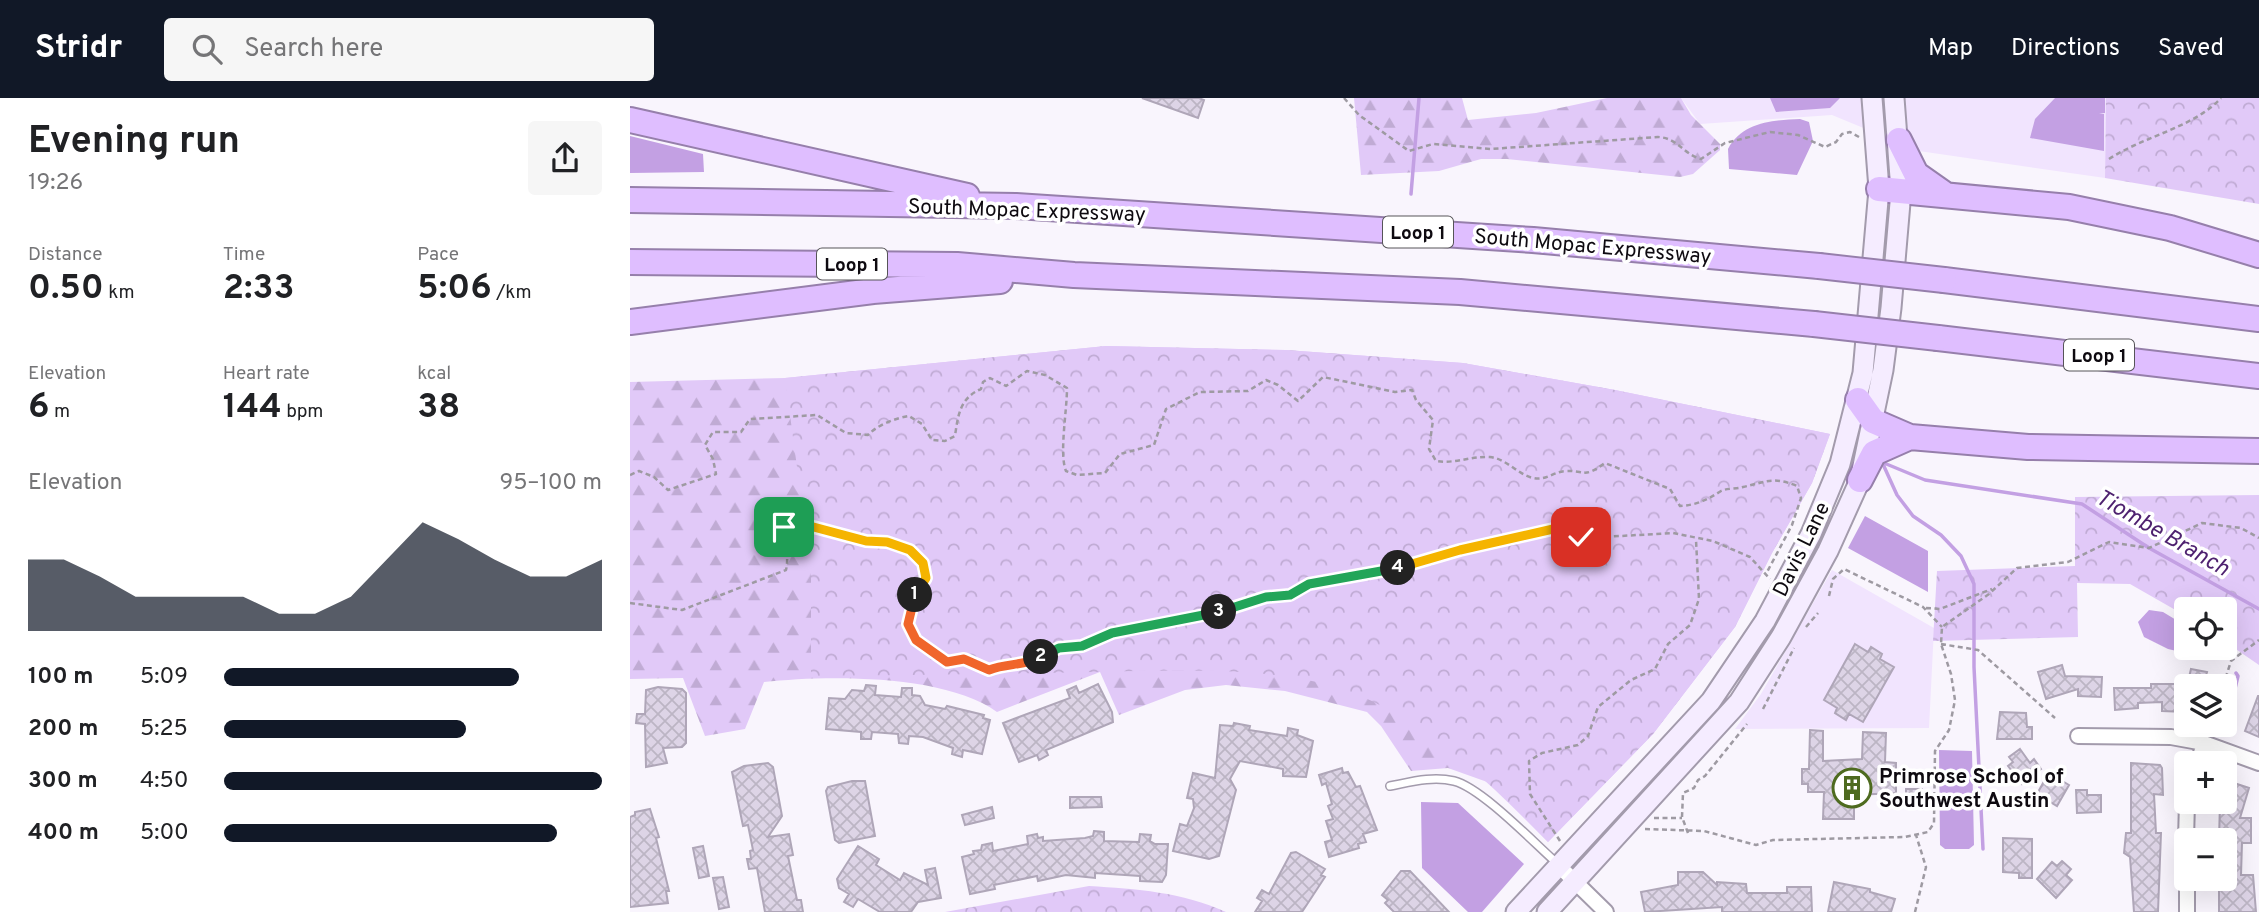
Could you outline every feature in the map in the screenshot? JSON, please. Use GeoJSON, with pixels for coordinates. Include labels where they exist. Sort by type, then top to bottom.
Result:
{"type":"FeatureCollection","features":[{"type":"Feature","properties":{"kind":"highway"},"geometry":{"type":"LineString","coordinates":[[630,120],[1016,206]]}},
{"type":"Feature","properties":{"kind":"highway"},"geometry":{"type":"LineString","coordinates":[[1899,140],[1916,174],[1947,195]]}},
{"type":"Feature","properties":{"kind":"highway"},"geometry":{"type":"LineString","coordinates":[[1890,190],[2022,201],[2110,214],[2259,255]]}},
{"type":"Feature","properties":{"kind":"highway","name":"South Mopac Expressway"},"geometry":{"type":"LineString","coordinates":[[630,200],[1016,206],[1533,240],[1819,266],[2259,318]]}},
{"type":"Feature","properties":{"kind":"highway","name":"Loop 1"},"geometry":{"type":"LineString","coordinates":[[630,262],[957,265],[1074,275],[1460,292],[1814,324],[2259,376]]}},
{"type":"Feature","properties":{"kind":"highway"},"geometry":{"type":"LineString","coordinates":[[630,322],[873,290],[1074,275]]}},
{"type":"Feature","properties":{"kind":"highway"},"geometry":{"type":"LineString","coordinates":[[1858,400],[1873,421],[1910,437],[2028,447],[2259,451]]}},
{"type":"Feature","properties":{"kind":"highway"},"geometry":{"type":"LineString","coordinates":[[1860,480],[1874,453],[1910,437]]}},
{"type":"Feature","properties":{"kind":"main road","name":"Davis Lane"},"geometry":{"type":"LineString","coordinates":[[1547,912],[1739,702],[1781,637],[1828,551],[1860,480],[1873,421],[1891,308],[1890,190],[1872,98]]}},
{"type":"Feature","properties":{"kind":"main road","name":"Davis Lane"},"geometry":{"type":"LineString","coordinates":[[1516,912],[1721,688],[1765,621],[1811,534],[1840,464],[1858,400],[1871,304],[1899,140],[1894,98]]}},
{"type":"Feature","properties":{"kind":"main road"},"geometry":{"type":"LineString","coordinates":[[1721,688],[1739,702]]}},
{"type":"Feature","properties":{"kind":"street"},"geometry":{"type":"LineString","coordinates":[[2078,736],[2171,737],[2204,743],[2259,764]]}},
{"type":"Feature","properties":{"kind":"street"},"geometry":{"type":"LineString","coordinates":[[2202,751],[2204,743]]}},
{"type":"Feature","properties":{"kind":"street"},"geometry":{"type":"LineString","coordinates":[[1559,866],[1606,912]]}},
{"type":"Feature","properties":{"kind":"street"},"geometry":{"type":"LineString","coordinates":[[2187,891],[2187,912]]}},
{"type":"Feature","properties":{"kind":"lane"},"geometry":{"type":"LineString","coordinates":[[1390,786],[1430,779],[1456,782],[1481,796],[1559,866]]}},
{"type":"Feature","properties":{"kind":"path"},"geometry":{"type":"LineString","coordinates":[[1344,98],[1359,115],[1409,151],[1433,144],[1491,149],[1658,137],[1674,139],[1690,154],[1701,159],[1725,143],[1770,132],[1798,135],[1825,147],[1836,142],[1842,134],[1850,132],[1865,141]]}},
{"type":"Feature","properties":{"kind":"path"},"geometry":{"type":"LineString","coordinates":[[2109,159],[2124,147],[2200,117],[2221,98]]}},
{"type":"Feature","properties":{"kind":"path"},"geometry":{"type":"LineString","coordinates":[[630,475],[639,471],[654,477],[668,489],[716,474],[713,459],[705,445],[713,432],[741,432],[750,419],[817,415],[846,433],[868,435],[874,429],[889,425],[894,419],[909,416],[922,424],[932,440],[945,441],[955,436],[961,405],[967,396],[981,389],[983,382],[990,378],[1006,386],[1027,371],[1045,374],[1067,388],[1067,422],[1061,457],[1066,471],[1077,475],[1105,473],[1120,454],[1153,445],[1166,409],[1200,392],[1248,391],[1266,380],[1278,385],[1298,401],[1323,377],[1395,392],[1412,390],[1416,400],[1433,420],[1430,449],[1436,461],[1454,464],[1467,458],[1492,457],[1507,462],[1534,478],[1544,479],[1564,471],[1580,474],[1592,472],[1605,463],[1670,489],[1680,506],[1696,505],[1721,491],[1745,487],[1757,481],[1782,480],[1797,486],[1801,498],[1792,525],[1766,574]]}},
{"type":"Feature","properties":{"kind":"path"},"geometry":{"type":"LineString","coordinates":[[630,603],[682,610],[786,570],[790,555],[783,540],[784,527],[791,521],[866,541],[887,542],[910,550],[923,563],[926,578],[913,598],[908,624],[916,640],[947,662],[964,659],[989,670],[1008,663],[1026,665],[1059,648],[1082,646],[1112,633],[1180,622],[1240,607],[1266,597],[1290,595],[1309,584],[1409,566],[1460,550],[1562,527],[1585,538],[1672,533],[1713,541],[1750,557],[1772,582]]}},
{"type":"Feature","properties":{"kind":"path"},"geometry":{"type":"LineString","coordinates":[[1942,627],[2023,566],[2068,562],[2109,542],[2148,548],[2193,525],[2241,527],[2259,538]]}},
{"type":"Feature","properties":{"kind":"path"},"geometry":{"type":"LineString","coordinates":[[1562,843],[1530,794],[1527,776],[1529,761],[1542,753],[1578,745],[1588,736],[1598,707],[1631,680],[1655,669],[1668,644],[1690,625],[1699,599],[1696,538]]}},
{"type":"Feature","properties":{"kind":"path"},"geometry":{"type":"LineString","coordinates":[[1829,596],[1833,579],[1844,569],[1923,607],[1940,609],[1996,588]]}},
{"type":"Feature","properties":{"kind":"path"},"geometry":{"type":"LineString","coordinates":[[1640,828],[1688,833],[1704,831],[1756,845],[1773,840],[1916,835],[1928,832],[1934,823],[1935,751],[1949,730],[1955,700],[1951,674],[1941,643],[1942,627],[1923,607]]}},
{"type":"Feature","properties":{"kind":"path"},"geometry":{"type":"LineString","coordinates":[[1803,631],[1818,613]]}},
{"type":"Feature","properties":{"kind":"path"},"geometry":{"type":"LineString","coordinates":[[2227,674],[2231,661],[2259,639]]}},
{"type":"Feature","properties":{"kind":"path"},"geometry":{"type":"LineString","coordinates":[[1763,709],[1798,640]]}},
{"type":"Feature","properties":{"kind":"path"},"geometry":{"type":"LineString","coordinates":[[1941,643],[1978,650],[2055,718]]}},
{"type":"Feature","properties":{"kind":"path"},"geometry":{"type":"LineString","coordinates":[[1688,833],[1682,817],[1684,793],[1694,788],[1698,780],[1705,776],[1747,724]]}},
{"type":"Feature","properties":{"kind":"path"},"geometry":{"type":"LineString","coordinates":[[1654,818],[1682,817]]}},
{"type":"Feature","properties":{"kind":"path"},"geometry":{"type":"LineString","coordinates":[[1915,912],[1926,867],[1916,835]]}},
{"type":"Feature","properties":{"kind":"shaded area"},"geometry":{"type":"Polygon","coordinates":[[[1681,98],[2106,98],[2105,178],[1919,151],[1832,115],[1700,124],[1681,98]]]}},
{"type":"Feature","properties":{"kind":"shaded area"},"geometry":{"type":"Polygon","coordinates":[[[1770,98],[1840,98],[1830,108],[1776,112],[1770,98]]]}},
{"type":"Feature","properties":{"kind":"shaded area"},"geometry":{"type":"Polygon","coordinates":[[[2055,98],[2105,98],[2105,113],[2099,113],[2104,114],[2104,151],[2030,138],[2035,119],[2055,98]]]}},
{"type":"Feature","properties":{"kind":"shaded area"},"geometry":{"type":"Polygon","coordinates":[[[1800,119],[1809,122],[1813,141],[1797,175],[1729,169],[1728,149],[1741,133],[1759,124],[1800,119]]]}},
{"type":"Feature","properties":{"kind":"shaded area"},"geometry":{"type":"Polygon","coordinates":[[[630,136],[703,154],[704,172],[630,173],[630,136]]]}},
{"type":"Feature","properties":{"kind":"shaded area"},"geometry":{"type":"Polygon","coordinates":[[[1865,516],[1928,551],[1928,592],[1848,548],[1865,516]]]}},
{"type":"Feature","properties":{"kind":"shaded area"},"geometry":{"type":"Polygon","coordinates":[[[1832,570],[1934,628],[1929,728],[1735,729],[1761,694],[1832,570]]]}},
{"type":"Feature","properties":{"kind":"shaded area"},"geometry":{"type":"Polygon","coordinates":[[[2149,610],[2163,612],[2174,619],[2174,650],[2144,637],[2138,622],[2149,610]]]}},
{"type":"Feature","properties":{"kind":"shaded area"},"geometry":{"type":"Polygon","coordinates":[[[1939,750],[1972,751],[1974,845],[1969,849],[1945,849],[1940,845],[1939,750]]]}},
{"type":"Feature","properties":{"kind":"shaded area"},"geometry":{"type":"Polygon","coordinates":[[[1421,802],[1458,803],[1524,864],[1482,912],[1468,912],[1422,868],[1421,802]]]}},
{"type":"Feature","properties":{"kind":"green space"},"geometry":{"type":"Polygon","coordinates":[[[1354,98],[1462,98],[1468,120],[1536,113],[1607,98],[1681,98],[1691,115],[1720,144],[1720,150],[1693,174],[1680,177],[1507,159],[1481,159],[1439,171],[1361,175],[1354,98]]]}},
{"type":"Feature","properties":{"kind":"green space"},"geometry":{"type":"Polygon","coordinates":[[[2106,98],[2259,98],[2259,204],[2105,178],[2106,98]]]}},
{"type":"Feature","properties":{"kind":"green space"},"geometry":{"type":"Polygon","coordinates":[[[1106,346],[1286,350],[1463,363],[1615,390],[1830,434],[1812,483],[1772,553],[1735,627],[1653,734],[1548,842],[1490,783],[1448,768],[1411,771],[1381,726],[1367,712],[1285,691],[1226,685],[1185,690],[1119,715],[1100,672],[997,712],[948,690],[917,684],[852,678],[764,682],[745,729],[705,736],[683,678],[630,679],[630,382],[785,378],[1106,346]]]}},
{"type":"Feature","properties":{"kind":"green space"},"geometry":{"type":"Polygon","coordinates":[[[1106,346],[1286,350],[1463,363],[1615,390],[1830,434],[1812,483],[1772,553],[1735,627],[1653,734],[1548,842],[1459,758],[1410,722],[1356,694],[1327,684],[1227,671],[811,676],[811,571],[785,378],[1106,346]]]}},
{"type":"Feature","properties":{"kind":"green space"},"geometry":{"type":"Polygon","coordinates":[[[2259,495],[2259,665],[2237,650],[2237,597],[2174,597],[2174,609],[2130,584],[2077,583],[2078,637],[1933,641],[1937,571],[2075,566],[2075,497],[2259,495]]]}},
{"type":"Feature","properties":{"kind":"green space"},"geometry":{"type":"Polygon","coordinates":[[[1089,886],[1176,896],[1226,912],[945,912],[1089,886]]]}},
{"type":"Feature","properties":{"kind":"building"},"geometry":{"type":"Polygon","coordinates":[[[1142,98],[1199,98],[1204,100],[1198,118],[1142,98]]]}},
{"type":"Feature","properties":{"kind":"building"},"geometry":{"type":"Polygon","coordinates":[[[1855,644],[1868,652],[1871,647],[1882,654],[1880,659],[1894,667],[1863,722],[1849,714],[1846,720],[1835,713],[1837,708],[1824,700],[1855,644]]]}},
{"type":"Feature","properties":{"kind":"building"},"geometry":{"type":"Polygon","coordinates":[[[2062,665],[2065,676],[2102,677],[2101,697],[2078,696],[2078,689],[2046,699],[2038,672],[2062,665]]]}},
{"type":"Feature","properties":{"kind":"building"},"geometry":{"type":"Polygon","coordinates":[[[2191,669],[2207,672],[2206,674],[2190,674],[2191,669]]]}},
{"type":"Feature","properties":{"kind":"building"},"geometry":{"type":"Polygon","coordinates":[[[1098,684],[1112,712],[1113,722],[1046,750],[1048,755],[1039,760],[1037,755],[1019,762],[1003,723],[1070,698],[1067,690],[1076,686],[1079,693],[1098,684]]]}},
{"type":"Feature","properties":{"kind":"building"},"geometry":{"type":"Polygon","coordinates":[[[2151,684],[2174,684],[2174,712],[2162,711],[2162,702],[2138,703],[2138,708],[2115,710],[2114,688],[2151,688],[2151,684]]]}},
{"type":"Feature","properties":{"kind":"building"},"geometry":{"type":"Polygon","coordinates":[[[866,685],[876,686],[875,695],[901,697],[902,688],[912,688],[912,695],[920,696],[925,705],[945,709],[947,706],[984,715],[983,718],[990,720],[982,754],[963,750],[962,757],[952,754],[953,748],[923,737],[909,736],[908,744],[899,743],[898,734],[872,732],[871,739],[861,739],[861,732],[826,729],[829,698],[845,699],[852,690],[864,691],[866,685]]]}},
{"type":"Feature","properties":{"kind":"building"},"geometry":{"type":"Polygon","coordinates":[[[658,687],[682,689],[686,693],[686,743],[682,747],[663,748],[667,763],[646,767],[645,724],[636,723],[637,714],[645,714],[646,690],[658,687]]]}},
{"type":"Feature","properties":{"kind":"building"},"geometry":{"type":"Polygon","coordinates":[[[2259,696],[2259,737],[2245,731],[2259,696]]]}},
{"type":"Feature","properties":{"kind":"building"},"geometry":{"type":"Polygon","coordinates":[[[2000,712],[2026,713],[2027,727],[2032,727],[2032,739],[1997,739],[2000,712]]]}},
{"type":"Feature","properties":{"kind":"building"},"geometry":{"type":"Polygon","coordinates":[[[1234,723],[1250,726],[1249,730],[1287,736],[1288,728],[1298,730],[1297,735],[1313,741],[1306,777],[1283,776],[1283,769],[1240,761],[1230,779],[1236,790],[1219,856],[1209,859],[1173,851],[1180,824],[1187,826],[1194,808],[1193,799],[1187,798],[1193,773],[1215,778],[1220,725],[1233,726],[1234,723]]]}},
{"type":"Feature","properties":{"kind":"building","name":"Primrose School of Southwest Austin"},"geometry":{"type":"Polygon","coordinates":[[[1810,730],[1823,731],[1823,761],[1862,759],[1863,732],[1886,733],[1885,762],[1896,763],[1896,793],[1854,795],[1854,819],[1823,819],[1824,792],[1808,792],[1808,784],[1802,784],[1802,769],[1809,769],[1810,730]]]}},
{"type":"Feature","properties":{"kind":"building"},"geometry":{"type":"Polygon","coordinates":[[[2020,749],[2030,763],[2034,759],[2041,769],[2022,784],[2008,766],[2013,762],[2009,757],[2020,749]]]}},
{"type":"Feature","properties":{"kind":"building"},"geometry":{"type":"Polygon","coordinates":[[[768,763],[773,767],[782,816],[768,837],[789,834],[793,855],[788,856],[797,900],[801,900],[803,912],[765,912],[757,868],[749,869],[747,859],[751,859],[750,851],[753,850],[748,825],[743,826],[732,772],[744,766],[768,763]]]}},
{"type":"Feature","properties":{"kind":"building"},"geometry":{"type":"Polygon","coordinates":[[[2131,763],[2160,765],[2162,768],[2163,795],[2154,794],[2156,833],[2161,833],[2158,912],[2134,912],[2130,857],[2124,853],[2126,833],[2131,833],[2131,763]]]}},
{"type":"Feature","properties":{"kind":"building"},"geometry":{"type":"Polygon","coordinates":[[[1342,768],[1343,773],[1348,772],[1356,787],[1360,786],[1377,830],[1363,834],[1366,842],[1358,844],[1359,848],[1329,857],[1325,842],[1332,840],[1326,821],[1333,819],[1328,806],[1332,804],[1326,783],[1322,785],[1319,775],[1342,768]]]}},
{"type":"Feature","properties":{"kind":"building"},"geometry":{"type":"Polygon","coordinates":[[[2047,776],[2054,784],[2057,778],[2069,785],[2057,806],[2037,794],[2047,776]]]}},
{"type":"Feature","properties":{"kind":"building"},"geometry":{"type":"Polygon","coordinates":[[[865,781],[875,836],[839,843],[835,840],[826,791],[828,787],[865,781]]]}},
{"type":"Feature","properties":{"kind":"building"},"geometry":{"type":"Polygon","coordinates":[[[2237,784],[2249,788],[2240,818],[2251,818],[2251,843],[2242,843],[2241,875],[2253,875],[2256,912],[2219,912],[2219,891],[2237,891],[2237,828],[2219,828],[2220,814],[2237,814],[2237,784]]]}},
{"type":"Feature","properties":{"kind":"building"},"geometry":{"type":"Polygon","coordinates":[[[1906,789],[1922,789],[1922,806],[1906,806],[1906,789]]]}},
{"type":"Feature","properties":{"kind":"building"},"geometry":{"type":"Polygon","coordinates":[[[2076,790],[2087,790],[2087,795],[2101,795],[2101,812],[2077,813],[2076,790]]]}},
{"type":"Feature","properties":{"kind":"building"},"geometry":{"type":"Polygon","coordinates":[[[1070,797],[1101,797],[1102,807],[1070,808],[1070,797]]]}},
{"type":"Feature","properties":{"kind":"building"},"geometry":{"type":"Polygon","coordinates":[[[992,807],[994,818],[965,825],[962,815],[992,807]]]}},
{"type":"Feature","properties":{"kind":"building"},"geometry":{"type":"Polygon","coordinates":[[[650,809],[659,837],[656,838],[669,891],[666,891],[668,903],[630,907],[630,817],[635,815],[635,812],[650,809]]]}},
{"type":"Feature","properties":{"kind":"building"},"geometry":{"type":"Polygon","coordinates":[[[1094,831],[1104,832],[1104,841],[1139,842],[1140,834],[1151,835],[1150,841],[1155,844],[1168,844],[1166,875],[1162,882],[1140,881],[1140,876],[1095,873],[1095,878],[1066,875],[1038,881],[1037,876],[994,885],[995,889],[970,894],[962,857],[981,850],[982,845],[992,843],[993,851],[1028,844],[1027,836],[1037,834],[1038,838],[1043,837],[1043,841],[1085,838],[1093,836],[1094,831]]]}},
{"type":"Feature","properties":{"kind":"building"},"geometry":{"type":"Polygon","coordinates":[[[2003,838],[2032,839],[2032,878],[2019,878],[2019,873],[2003,872],[2003,838]]]}},
{"type":"Feature","properties":{"kind":"building"},"geometry":{"type":"Polygon","coordinates":[[[703,846],[709,876],[699,878],[693,848],[703,846]]]}},
{"type":"Feature","properties":{"kind":"building"},"geometry":{"type":"Polygon","coordinates":[[[858,846],[879,859],[876,865],[900,880],[904,873],[928,885],[925,870],[935,868],[941,898],[918,902],[911,912],[880,912],[858,899],[853,907],[844,902],[849,894],[839,888],[837,879],[858,846]]]}},
{"type":"Feature","properties":{"kind":"building"},"geometry":{"type":"Polygon","coordinates":[[[1296,852],[1325,869],[1321,875],[1325,877],[1302,912],[1255,912],[1262,901],[1257,898],[1262,890],[1269,894],[1291,853],[1296,852]]]}},
{"type":"Feature","properties":{"kind":"building"},"geometry":{"type":"Polygon","coordinates":[[[2062,861],[2071,869],[2066,875],[2072,880],[2056,898],[2037,879],[2052,862],[2057,866],[2062,861]]]}},
{"type":"Feature","properties":{"kind":"building"},"geometry":{"type":"Polygon","coordinates":[[[1401,871],[1410,871],[1449,912],[1394,912],[1385,903],[1388,900],[1382,895],[1401,871]]]}},
{"type":"Feature","properties":{"kind":"building"},"geometry":{"type":"Polygon","coordinates":[[[1678,872],[1703,872],[1717,885],[1717,882],[1746,884],[1747,893],[1787,893],[1787,887],[1811,887],[1812,912],[1722,912],[1722,907],[1645,912],[1641,892],[1678,885],[1678,872]]]}},
{"type":"Feature","properties":{"kind":"building"},"geometry":{"type":"Polygon","coordinates":[[[723,877],[729,907],[719,909],[713,878],[723,877]]]}},
{"type":"Feature","properties":{"kind":"building"},"geometry":{"type":"Polygon","coordinates":[[[1834,882],[1870,889],[1870,892],[1895,899],[1891,912],[1828,912],[1834,882]]]}},
{"type":"Feature","properties":{"kind":"waterway","name":"Tiombe Branch"},"geometry":{"type":"LineString","coordinates":[[1411,194],[1419,98]]}},
{"type":"Feature","properties":{"kind":"waterway"},"geometry":{"type":"LineString","coordinates":[[1882,462],[1897,495],[1913,516],[1941,535],[1961,556],[1974,584],[1974,667],[1983,849]]}},
{"type":"Feature","properties":{"kind":"waterway","name":"Tiombe Branch"},"geometry":{"type":"LineString","coordinates":[[1884,463],[1925,480],[2082,504],[2149,548],[2259,609]]}},
{"type":"Feature","properties":{"kind":"waterway"},"geometry":{"type":"LineString","coordinates":[[2237,674],[2237,680]]}},
{"type":"Feature","properties":{"kind":"place","name":"Primrose School of Southwest Austin"},"geometry":{"type":"Point","coordinates":[1852,788]}},
{"type":"Feature","properties":{"kind":"route"},"geometry":{"type":"LineString","coordinates":[[784,527],[791,521],[866,541],[887,542],[910,550],[923,563],[926,578],[913,598],[908,624],[916,640],[947,662],[964,659],[989,670],[1008,663],[1026,665],[1059,648],[1082,646],[1112,633],[1180,622],[1240,607],[1266,597],[1290,595],[1309,584],[1409,566],[1436,556],[1562,527],[1581,537]]}}]}
